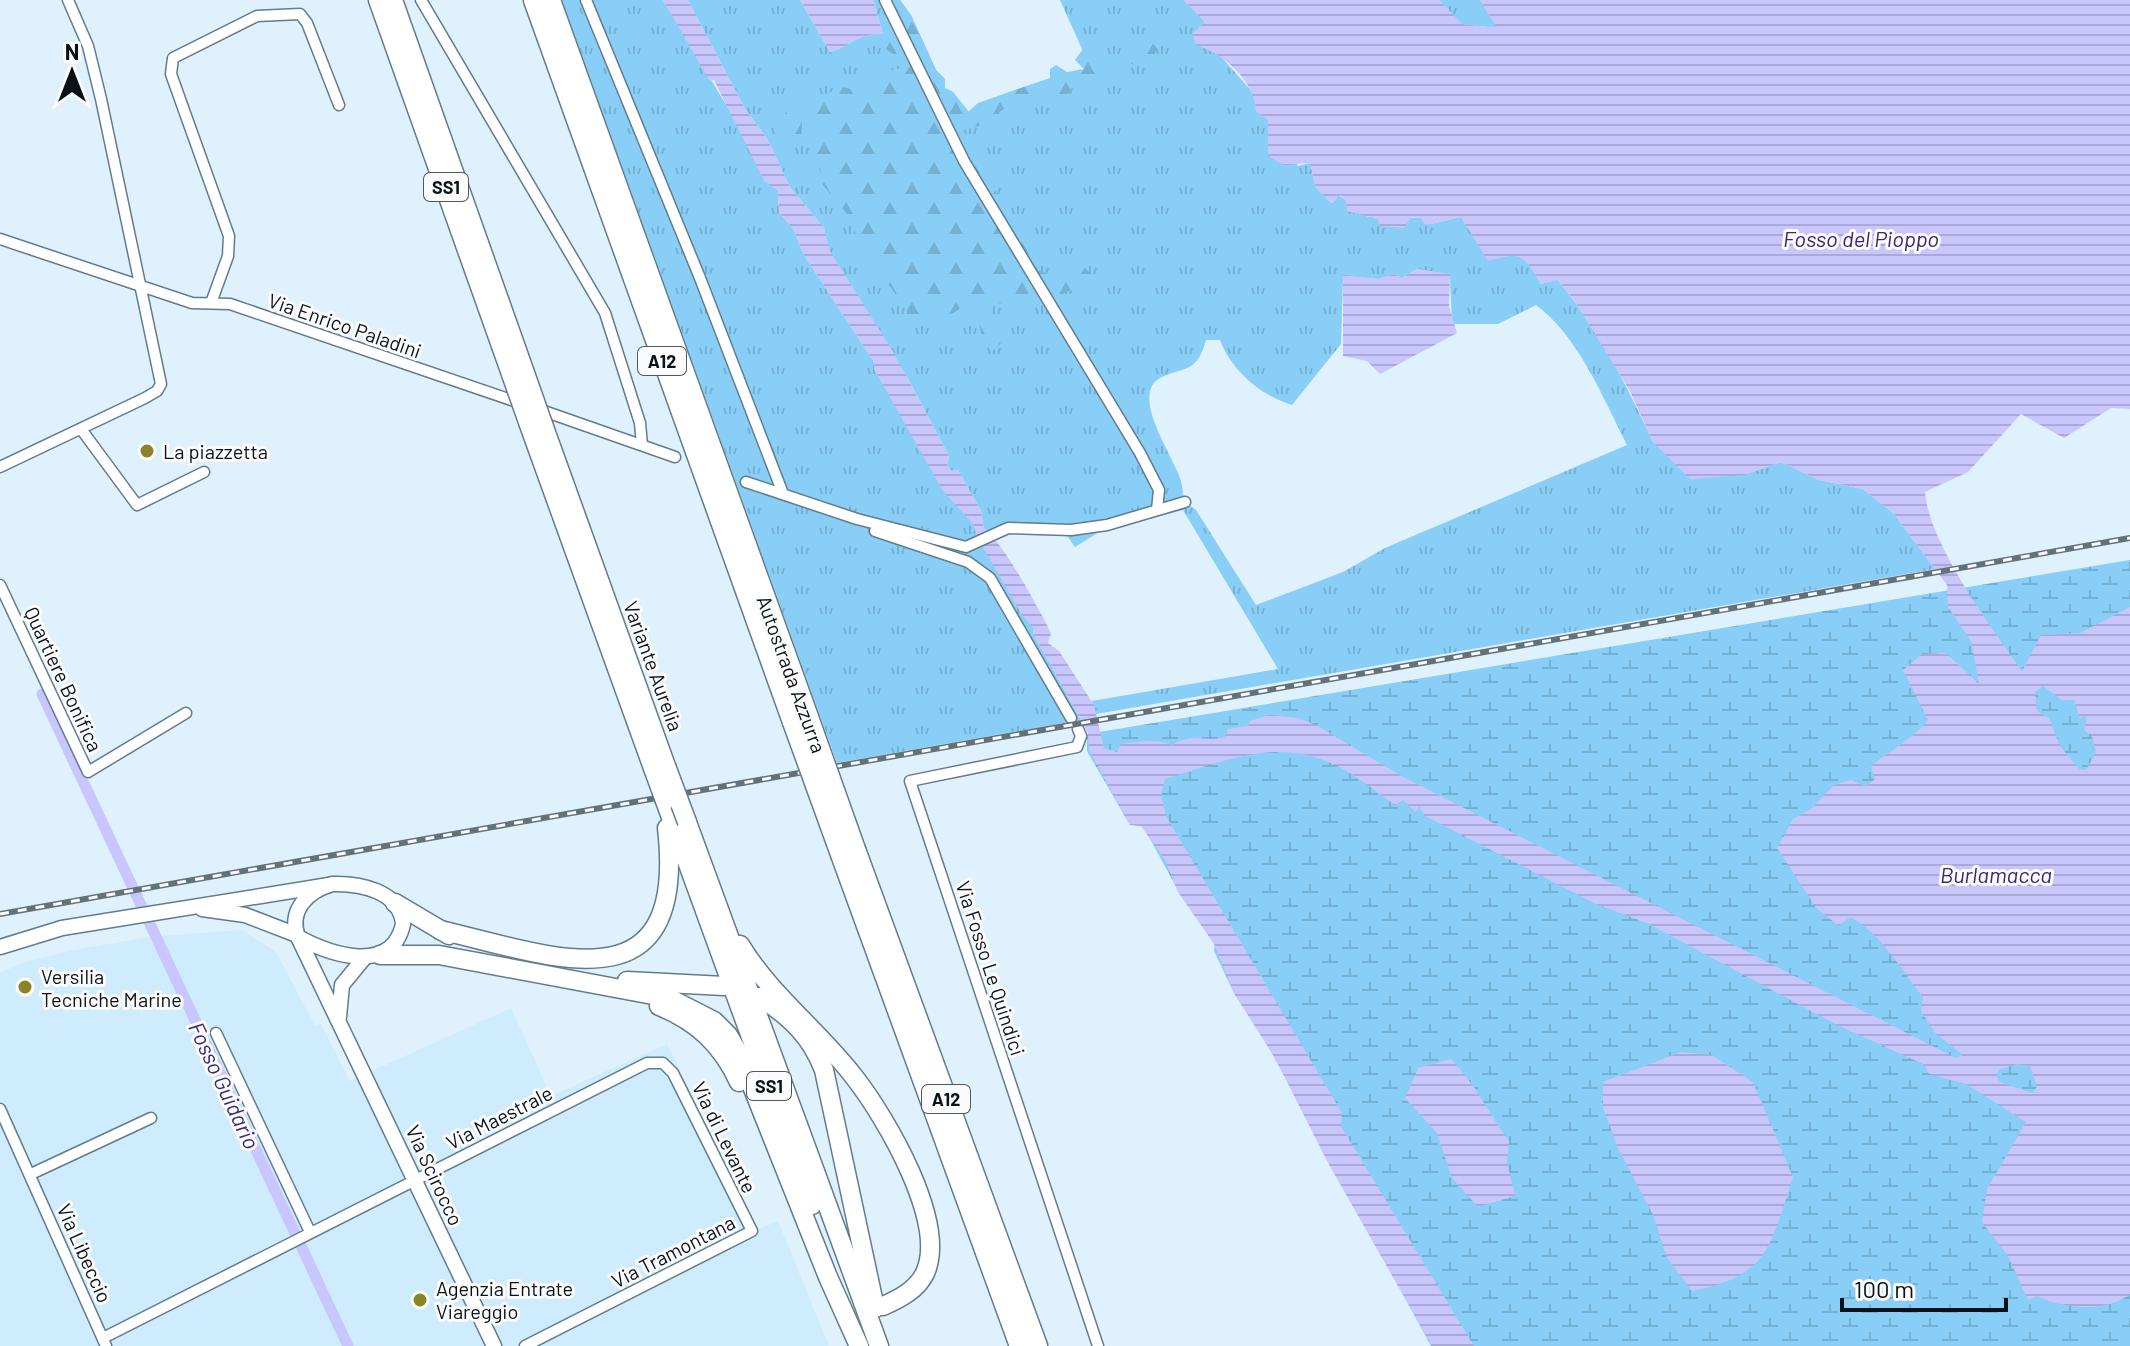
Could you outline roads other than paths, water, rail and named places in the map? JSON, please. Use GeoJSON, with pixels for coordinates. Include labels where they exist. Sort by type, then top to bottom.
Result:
{"type":"FeatureCollection","features":[{"type":"Feature","properties":{"kind":"highway","name":"Variante Aurelia"},"geometry":{"type":"LineString","coordinates":[[378,0],[518,372]]}},
{"type":"Feature","properties":{"kind":"highway","name":"Variante Aurelia"},"geometry":{"type":"LineString","coordinates":[[393,0],[536,425],[660,768],[676,825],[861,1346]]}},
{"type":"Feature","properties":{"kind":"highway","name":"Autostrada Azzurra"},"geometry":{"type":"LineString","coordinates":[[534,0],[849,854],[1020,1346]]}},
{"type":"Feature","properties":{"kind":"highway","name":"Autostrada Azzurra"},"geometry":{"type":"LineString","coordinates":[[550,0],[800,719]]}},
{"type":"Feature","properties":{"kind":"highway","name":"Variante Aurelia"},"geometry":{"type":"LineString","coordinates":[[660,768],[665,801],[712,890],[880,1346]]}},
{"type":"Feature","properties":{"kind":"highway"},"geometry":{"type":"LineString","coordinates":[[440,930],[572,960],[598,961],[622,953],[650,933],[664,909],[676,825]]}},
{"type":"Feature","properties":{"kind":"highway","name":"Autostrada Azzurra"},"geometry":{"type":"LineString","coordinates":[[849,854],[1037,1346]]}},
{"type":"Feature","properties":{"kind":"highway"},"geometry":{"type":"LineString","coordinates":[[712,890],[750,962],[866,1093],[908,1172],[927,1225],[930,1254],[924,1273],[915,1287],[883,1306]]}},
{"type":"Feature","properties":{"kind":"highway"},"geometry":{"type":"LineString","coordinates":[[395,903],[440,930],[490,953],[561,976]]}},
{"type":"Feature","properties":{"kind":"highway"},"geometry":{"type":"LineString","coordinates":[[373,956],[439,955],[592,981],[688,1005],[728,1035],[743,1062],[828,1277],[861,1346]]}},
{"type":"Feature","properties":{"kind":"highway"},"geometry":{"type":"LineString","coordinates":[[592,981],[724,986]]}},
{"type":"Feature","properties":{"kind":"highway"},"geometry":{"type":"LineString","coordinates":[[592,981],[677,1014],[697,1026],[721,1050],[744,1092],[816,1279],[830,1299]]}},
{"type":"Feature","properties":{"kind":"highway"},"geometry":{"type":"LineString","coordinates":[[759,997],[788,1017],[807,1036],[828,1081],[880,1346]]}},
{"type":"Feature","properties":{"kind":"street"},"geometry":{"type":"LineString","coordinates":[[0,467],[145,398],[157,391],[161,382],[88,46],[68,0]]}},
{"type":"Feature","properties":{"kind":"street"},"geometry":{"type":"LineString","coordinates":[[421,0],[605,313],[640,423],[642,445]]}},
{"type":"Feature","properties":{"kind":"street"},"geometry":{"type":"LineString","coordinates":[[586,0],[700,278],[782,491]]}},
{"type":"Feature","properties":{"kind":"street"},"geometry":{"type":"LineString","coordinates":[[885,0],[964,161],[1140,453],[1159,490],[1157,510]]}},
{"type":"Feature","properties":{"kind":"street"},"geometry":{"type":"LineString","coordinates":[[211,303],[228,256],[229,236],[171,74],[173,58],[257,16],[300,14],[307,23],[339,105]]}},
{"type":"Feature","properties":{"kind":"street","name":"Via Enrico Paladini"},"geometry":{"type":"LineString","coordinates":[[0,239],[192,303],[243,308],[675,457]]}},
{"type":"Feature","properties":{"kind":"street"},"geometry":{"type":"LineString","coordinates":[[81,429],[137,505],[204,472]]}},
{"type":"Feature","properties":{"kind":"street"},"geometry":{"type":"LineString","coordinates":[[746,482],[782,491],[838,513],[966,547],[1000,530],[1071,530],[1107,525],[1185,502]]}},
{"type":"Feature","properties":{"kind":"street"},"geometry":{"type":"LineString","coordinates":[[838,513],[844,521],[968,562],[990,578],[1071,718]]}},
{"type":"Feature","properties":{"kind":"street","name":"Quartiere Bonifica"},"geometry":{"type":"LineString","coordinates":[[0,585],[88,772],[186,713]]}},
{"type":"Feature","properties":{"kind":"street","name":"Via Fosso Le Quindici"},"geometry":{"type":"LineString","coordinates":[[1078,729],[1081,736],[1077,747],[910,781],[1098,1346]]}},
{"type":"Feature","properties":{"kind":"street"},"geometry":{"type":"LineString","coordinates":[[297,936],[294,920],[300,906],[329,885]]}},
{"type":"Feature","properties":{"kind":"street"},"geometry":{"type":"LineString","coordinates":[[0,947],[50,931],[134,915],[329,885],[361,886],[381,893],[395,903],[401,914],[401,931],[395,943],[373,956],[342,985],[339,1021]]}},
{"type":"Feature","properties":{"kind":"street"},"geometry":{"type":"LineString","coordinates":[[178,908],[240,913],[331,952],[373,956]]}},
{"type":"Feature","properties":{"kind":"street","name":"Via Scirocco"},"geometry":{"type":"LineString","coordinates":[[297,936],[494,1346]]}},
{"type":"Feature","properties":{"kind":"street"},"geometry":{"type":"LineString","coordinates":[[216,1033],[308,1233]]}},
{"type":"Feature","properties":{"kind":"street","name":"Via Maestrale"},"geometry":{"type":"LineString","coordinates":[[104,1342],[290,1242],[647,1063],[663,1063]]}},
{"type":"Feature","properties":{"kind":"street","name":"Via di Levante"},"geometry":{"type":"LineString","coordinates":[[663,1063],[673,1073],[752,1231]]}},
{"type":"Feature","properties":{"kind":"street","name":"Via Libeccio"},"geometry":{"type":"LineString","coordinates":[[0,1109],[104,1342]]}},
{"type":"Feature","properties":{"kind":"street"},"geometry":{"type":"LineString","coordinates":[[31,1174],[151,1118]]}},
{"type":"Feature","properties":{"kind":"street","name":"Via Tramontana"},"geometry":{"type":"LineString","coordinates":[[525,1346],[752,1231]]}},
{"type":"Feature","properties":{"kind":"water","name":"Fosso del Pioppo"},"geometry":{"type":"Polygon","coordinates":[[[663,0],[688,0],[745,109],[767,138],[790,187],[824,228],[830,251],[894,353],[949,456],[947,466],[952,471],[958,470],[981,511],[984,529],[1010,561],[1046,623],[1051,633],[1048,643],[1059,651],[1094,705],[1104,748],[1117,752],[1121,744],[1153,741],[1172,745],[1192,738],[1218,739],[1225,737],[1228,729],[1248,726],[1250,721],[1269,715],[1298,718],[1316,725],[1405,778],[1956,1058],[1963,1055],[1935,1033],[1921,1011],[1923,997],[1881,942],[1850,917],[1839,926],[1817,909],[1777,848],[1793,819],[1811,809],[1834,785],[1851,780],[1866,786],[1875,779],[1871,766],[1910,738],[1928,720],[1903,670],[1922,654],[1946,653],[1979,684],[1971,641],[1948,607],[1947,585],[1894,514],[1863,489],[1819,480],[1781,462],[1745,475],[1690,479],[1653,442],[1630,391],[1574,300],[1558,280],[1541,284],[1530,266],[1514,256],[1488,261],[1461,217],[1426,225],[1421,218],[1411,217],[1404,228],[1380,226],[1378,219],[1347,211],[1346,201],[1340,195],[1331,203],[1316,188],[1310,163],[1284,165],[1268,156],[1268,120],[1256,111],[1250,89],[1236,70],[1217,54],[1196,45],[1192,34],[1205,22],[1184,0],[1439,0],[1462,24],[1497,28],[1480,0],[2130,0],[2130,409],[2111,408],[2064,438],[2021,414],[1968,472],[1925,492],[1937,536],[1949,560],[2022,671],[2041,635],[2080,633],[2130,607],[2130,1294],[2109,1304],[2084,1307],[2059,1304],[2037,1296],[2028,1300],[2008,1256],[1982,1222],[1987,1189],[2026,1122],[1966,1084],[1929,1074],[1923,1064],[1837,1025],[1649,924],[1594,903],[1425,816],[1419,806],[1416,812],[1403,800],[1395,805],[1333,764],[1311,756],[1269,752],[1228,760],[1165,779],[1161,795],[1166,816],[1342,1113],[1341,1126],[1474,1346],[1432,1346],[1327,1161],[1275,1058],[1235,995],[1214,944],[1178,892],[1165,860],[1141,826],[1130,825],[1125,817],[1089,750],[1088,733],[1033,633],[1034,629],[1022,615],[977,537],[974,525],[943,491],[874,369],[874,362],[804,255],[793,228],[779,213],[778,191],[764,181],[714,80],[709,80],[663,0]],[[2043,686],[2035,692],[2037,711],[2049,718],[2060,746],[2079,769],[2086,770],[2096,752],[2092,736],[2084,730],[2087,719],[2084,716],[2080,719],[2074,700],[2062,700],[2043,686]],[[2017,1064],[1999,1070],[1996,1076],[2000,1082],[2032,1093],[2037,1087],[2030,1066],[2017,1064]]]}},
{"type":"Feature","properties":{"kind":"water"},"geometry":{"type":"Polygon","coordinates":[[[800,0],[873,0],[883,34],[859,38],[830,52],[800,0]]]}},
{"type":"Feature","properties":{"kind":"water"},"geometry":{"type":"Polygon","coordinates":[[[1417,269],[1450,274],[1449,306],[1457,333],[1380,374],[1367,361],[1343,356],[1343,275],[1379,279],[1394,274],[1402,278],[1417,269]]]}},
{"type":"Feature","properties":{"kind":"water"},"geometry":{"type":"Polygon","coordinates":[[[1681,1052],[1712,1055],[1753,1082],[1793,1177],[1763,1255],[1737,1277],[1692,1291],[1666,1256],[1654,1217],[1618,1148],[1603,1108],[1603,1082],[1681,1052]]]}},
{"type":"Feature","properties":{"kind":"water"},"geometry":{"type":"Polygon","coordinates":[[[1451,1059],[1475,1088],[1509,1141],[1507,1162],[1515,1196],[1478,1207],[1452,1178],[1437,1133],[1405,1098],[1418,1068],[1451,1059]]]}},
{"type":"Feature","properties":{"kind":"waterway","name":"Fosso Guidario"},"geometry":{"type":"LineString","coordinates":[[42,694],[348,1346]]}},
{"type":"Feature","properties":{"kind":"railway"},"geometry":{"type":"LineString","coordinates":[[0,914],[2130,538]]}},
{"type":"Feature","properties":{"kind":"place","name":"La piazzetta"},"geometry":{"type":"Point","coordinates":[147,451]}},
{"type":"Feature","properties":{"kind":"place","name":"Versilia Tecniche Marine"},"geometry":{"type":"Point","coordinates":[25,987]}},
{"type":"Feature","properties":{"kind":"place","name":"Agenzia Entrate Viareggio"},"geometry":{"type":"Point","coordinates":[420,1300]}},
{"type":"Feature","properties":{"kind":"water label","name":"Burlamacca"},"geometry":{"type":"Point","coordinates":[1996,874]}}]}
